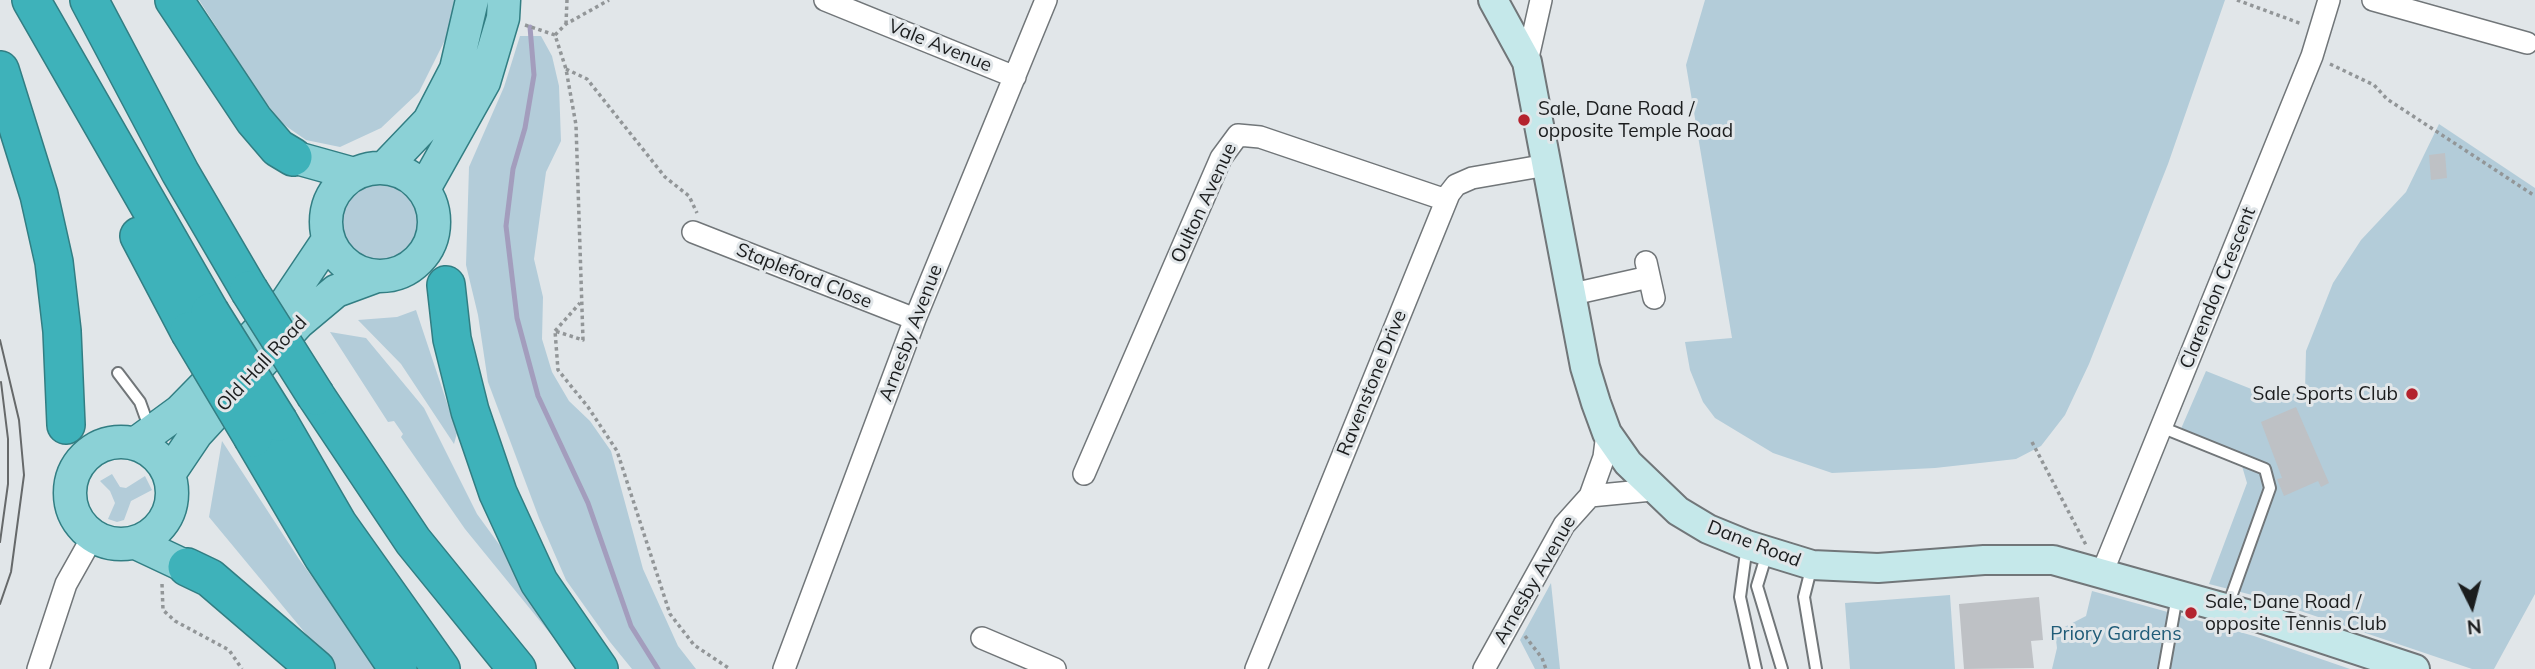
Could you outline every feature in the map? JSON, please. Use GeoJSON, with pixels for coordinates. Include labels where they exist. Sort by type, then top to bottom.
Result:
{"type":"FeatureCollection","features":[{"type":"Feature","properties":{"kind":"highway"},"geometry":{"type":"LineString","coordinates":[[31,0],[50,37],[110,183],[266,430],[338,524],[441,669]]}},
{"type":"Feature","properties":{"kind":"highway"},"geometry":{"type":"LineString","coordinates":[[89,0],[180,172],[316,397],[413,541],[517,669]]}},
{"type":"Feature","properties":{"kind":"highway"},"geometry":{"type":"LineString","coordinates":[[174,0],[254,120],[278,148],[293,157]]}},
{"type":"Feature","properties":{"kind":"highway"},"geometry":{"type":"LineString","coordinates":[[0,70],[39,195],[54,262],[62,331],[66,425]]}},
{"type":"Feature","properties":{"kind":"highway"},"geometry":{"type":"LineString","coordinates":[[446,285],[458,363],[498,494],[539,582],[599,669]]}},
{"type":"Feature","properties":{"kind":"highway"},"geometry":{"type":"LineString","coordinates":[[266,430],[323,557],[398,669]]}},
{"type":"Feature","properties":{"kind":"highway"},"geometry":{"type":"LineString","coordinates":[[171,572],[210,578],[316,669]]}},
{"type":"Feature","properties":{"kind":"main road"},"geometry":{"type":"LineString","coordinates":[[435,225],[432,242],[422,258],[409,270],[392,276],[374,277],[346,265],[328,240],[326,221],[329,202],[339,186],[369,171],[429,121],[456,69],[472,0]]}},
{"type":"Feature","properties":{"kind":"main road","name":"Dane Road"},"geometry":{"type":"LineString","coordinates":[[1493,0],[1527,62],[1573,294],[1584,367],[1607,433],[1628,463],[1653,490],[1708,529],[1757,549],[1812,565],[1878,568],[2020,558],[2053,560],[2227,608],[2415,669]]}},
{"type":"Feature","properties":{"kind":"main road"},"geometry":{"type":"LineString","coordinates":[[424,189],[484,82],[504,9]]}},
{"type":"Feature","properties":{"kind":"main road"},"geometry":{"type":"LineString","coordinates":[[293,157],[413,178],[424,189],[433,206],[435,225],[442,245],[446,285]]}},
{"type":"Feature","properties":{"kind":"main road","name":"Old Hall Road"},"geometry":{"type":"LineString","coordinates":[[143,439],[180,411],[285,304],[304,280],[328,240]]}},
{"type":"Feature","properties":{"kind":"main road","name":"Old Hall Road"},"geometry":{"type":"LineString","coordinates":[[169,474],[196,434],[299,322],[336,291],[374,277]]}},
{"type":"Feature","properties":{"kind":"main road"},"geometry":{"type":"LineString","coordinates":[[66,425],[66,459],[70,490],[75,516],[93,536],[118,545],[136,543],[158,529],[171,508],[173,491],[169,474],[143,439],[106,445],[92,451],[77,468],[70,490]]}},
{"type":"Feature","properties":{"kind":"main road"},"geometry":{"type":"LineString","coordinates":[[136,543],[171,572]]}},
{"type":"Feature","properties":{"kind":"street","name":"Vale Avenue"},"geometry":{"type":"LineString","coordinates":[[825,0],[1015,77]]}},
{"type":"Feature","properties":{"kind":"street","name":"Arnesby Avenue"},"geometry":{"type":"LineString","coordinates":[[784,669],[915,319],[1046,0]]}},
{"type":"Feature","properties":{"kind":"street"},"geometry":{"type":"LineString","coordinates":[[1527,62],[1541,0]]}},
{"type":"Feature","properties":{"kind":"street","name":"Clarendon Crescent"},"geometry":{"type":"LineString","coordinates":[[2102,573],[2312,56],[2329,0]]}},
{"type":"Feature","properties":{"kind":"street"},"geometry":{"type":"LineString","coordinates":[[2373,0],[2527,43]]}},
{"type":"Feature","properties":{"kind":"street","name":"Oulton Avenue"},"geometry":{"type":"LineString","coordinates":[[1084,474],[1232,139],[1246,133],[1446,200]]}},
{"type":"Feature","properties":{"kind":"street","name":"Ravenstone Drive"},"geometry":{"type":"LineString","coordinates":[[1256,669],[1446,200],[1456,185],[1472,178],[1547,165]]}},
{"type":"Feature","properties":{"kind":"street","name":"Stapleford Close"},"geometry":{"type":"LineString","coordinates":[[693,231],[915,319]]}},
{"type":"Feature","properties":{"kind":"street"},"geometry":{"type":"LineString","coordinates":[[1573,294],[1647,270],[1654,298]]}},
{"type":"Feature","properties":{"kind":"street","name":"Arnesby Avenue"},"geometry":{"type":"LineString","coordinates":[[1485,669],[1564,525],[1590,496],[1604,457],[1607,433]]}},
{"type":"Feature","properties":{"kind":"street","name":"Arnesby Avenue"},"geometry":{"type":"LineString","coordinates":[[1590,496],[1653,490]]}},
{"type":"Feature","properties":{"kind":"street"},"geometry":{"type":"LineString","coordinates":[[38,669],[66,584],[93,536]]}},
{"type":"Feature","properties":{"kind":"street"},"geometry":{"type":"LineString","coordinates":[[982,638],[1055,669]]}},
{"type":"Feature","properties":{"kind":"lane"},"geometry":{"type":"LineString","coordinates":[[118,373],[140,402],[143,439]]}},
{"type":"Feature","properties":{"kind":"lane"},"geometry":{"type":"LineString","coordinates":[[2161,427],[2265,468],[2270,488],[2227,608]]}},
{"type":"Feature","properties":{"kind":"lane"},"geometry":{"type":"LineString","coordinates":[[1756,669],[1740,597],[1757,549]]}},
{"type":"Feature","properties":{"kind":"lane"},"geometry":{"type":"LineString","coordinates":[[1757,549],[1757,586],[1782,669]]}},
{"type":"Feature","properties":{"kind":"lane"},"geometry":{"type":"LineString","coordinates":[[1812,565],[1804,597],[1816,669]]}},
{"type":"Feature","properties":{"kind":"lane"},"geometry":{"type":"LineString","coordinates":[[2164,669],[2178,594]]}},
{"type":"Feature","properties":{"kind":"path"},"geometry":{"type":"LineString","coordinates":[[566,24],[567,0]]}},
{"type":"Feature","properties":{"kind":"path"},"geometry":{"type":"LineString","coordinates":[[555,36],[566,24],[610,0]]}},
{"type":"Feature","properties":{"kind":"path"},"geometry":{"type":"LineString","coordinates":[[2237,0],[2320,30]]}},
{"type":"Feature","properties":{"kind":"path"},"geometry":{"type":"LineString","coordinates":[[504,9],[555,36],[566,69],[576,125],[583,340],[555,331]]}},
{"type":"Feature","properties":{"kind":"path"},"geometry":{"type":"LineString","coordinates":[[2312,56],[2374,85],[2387,99],[2535,197]]}},
{"type":"Feature","properties":{"kind":"path"},"geometry":{"type":"LineString","coordinates":[[566,69],[587,79],[665,177],[689,196],[693,231]]}},
{"type":"Feature","properties":{"kind":"path"},"geometry":{"type":"LineString","coordinates":[[582,301],[555,331],[558,370],[588,407],[617,451],[670,614],[694,645],[730,669]]}},
{"type":"Feature","properties":{"kind":"path"},"geometry":{"type":"LineString","coordinates":[[2032,442],[2102,573]]}},
{"type":"Feature","properties":{"kind":"path"},"geometry":{"type":"LineString","coordinates":[[171,572],[163,585],[163,610],[175,621],[229,650],[242,669]]}},
{"type":"Feature","properties":{"kind":"path"},"geometry":{"type":"LineString","coordinates":[[1511,619],[1542,658],[1546,669]]}},
{"type":"Feature","properties":{"kind":"green space"},"geometry":{"type":"Polygon","coordinates":[[[199,0],[455,0],[450,30],[419,92],[381,128],[340,147],[306,140],[283,124],[260,95],[199,0]]]}},
{"type":"Feature","properties":{"kind":"green space"},"geometry":{"type":"Polygon","coordinates":[[[1705,0],[2225,0],[2168,164],[2089,364],[2065,415],[2041,446],[2016,459],[1935,468],[1832,473],[1773,453],[1715,418],[1703,402],[1690,370],[1685,342],[1732,338],[1686,65],[1705,0]]]}},
{"type":"Feature","properties":{"kind":"green space"},"geometry":{"type":"Polygon","coordinates":[[[520,36],[541,36],[552,56],[559,86],[561,141],[546,172],[534,259],[543,297],[542,339],[552,372],[569,401],[590,421],[611,451],[643,569],[678,646],[696,669],[632,669],[610,642],[566,580],[539,518],[488,382],[478,315],[466,265],[469,167],[504,87],[520,36]]]}},
{"type":"Feature","properties":{"kind":"green space","name":"Sale Sports Club"},"geometry":{"type":"Polygon","coordinates":[[[2439,124],[2535,188],[2535,594],[2494,669],[2472,669],[2256,596],[2209,584],[2247,483],[2242,466],[2177,438],[2206,371],[2274,398],[2305,391],[2306,351],[2333,283],[2361,240],[2406,192],[2439,124]]]}},
{"type":"Feature","properties":{"kind":"green space"},"geometry":{"type":"Polygon","coordinates":[[[380,184],[395,187],[407,196],[416,208],[419,223],[416,238],[407,250],[395,259],[380,262],[365,259],[353,250],[344,238],[341,223],[344,208],[353,196],[365,187],[380,184]]]}},
{"type":"Feature","properties":{"kind":"green space"},"geometry":{"type":"Polygon","coordinates":[[[416,310],[457,433],[454,444],[401,364],[358,320],[397,317],[416,310]]]}},
{"type":"Feature","properties":{"kind":"green space"},"geometry":{"type":"Polygon","coordinates":[[[330,332],[366,338],[424,408],[477,514],[573,646],[562,648],[465,529],[401,437],[403,434],[394,421],[388,422],[330,332]]]}},
{"type":"Feature","properties":{"kind":"green space"},"geometry":{"type":"Polygon","coordinates":[[[222,441],[299,559],[379,669],[335,669],[209,517],[222,441]]]}},
{"type":"Feature","properties":{"kind":"green space"},"geometry":{"type":"Polygon","coordinates":[[[112,474],[120,487],[126,488],[145,476],[152,490],[131,501],[124,520],[117,522],[108,519],[115,503],[110,491],[100,481],[112,474]]]}},
{"type":"Feature","properties":{"kind":"green space"},"geometry":{"type":"Polygon","coordinates":[[[1551,583],[1560,669],[1535,669],[1520,640],[1551,583]]]}},
{"type":"Feature","properties":{"kind":"green space","name":"Priory Gardens"},"geometry":{"type":"Polygon","coordinates":[[[2092,591],[2254,636],[2350,669],[2052,669],[2057,648],[2055,632],[2086,616],[2092,591]]]}},
{"type":"Feature","properties":{"kind":"green space"},"geometry":{"type":"Polygon","coordinates":[[[1950,595],[1955,669],[1850,669],[1845,603],[1950,595]]]}},
{"type":"Feature","properties":{"kind":"building"},"geometry":{"type":"Polygon","coordinates":[[[2445,153],[2447,178],[2431,180],[2429,155],[2445,153]]]}},
{"type":"Feature","properties":{"kind":"building"},"geometry":{"type":"Polygon","coordinates":[[[2296,407],[2329,483],[2321,487],[2318,481],[2284,496],[2277,479],[2282,478],[2261,422],[2296,407]]]}},
{"type":"Feature","properties":{"kind":"building"},"geometry":{"type":"Polygon","coordinates":[[[2039,597],[2043,640],[2031,641],[2034,668],[1964,669],[1959,604],[2039,597]]]}},
{"type":"Feature","properties":{"kind":"waterway"},"geometry":{"type":"LineString","coordinates":[[530,27],[534,75],[525,128],[513,169],[506,226],[517,318],[538,396],[588,503],[631,626],[658,669]]}},
{"type":"Feature","properties":{"kind":"tram line"},"geometry":{"type":"LineString","coordinates":[[0,340],[19,420],[24,475],[11,572],[0,604]]}},
{"type":"Feature","properties":{"kind":"tram line"},"geometry":{"type":"LineString","coordinates":[[0,542],[8,484],[8,439],[1,382]]}},
{"type":"Feature","properties":{"kind":"place","name":"Sale, Dane Road / opposite Temple Road"},"geometry":{"type":"Point","coordinates":[1524,120]}},
{"type":"Feature","properties":{"kind":"place","name":"Sale Sports Club"},"geometry":{"type":"Point","coordinates":[2412,394]}},
{"type":"Feature","properties":{"kind":"place","name":"Sale, Dane Road / opposite Tennis Club"},"geometry":{"type":"Point","coordinates":[2191,613]}}]}
